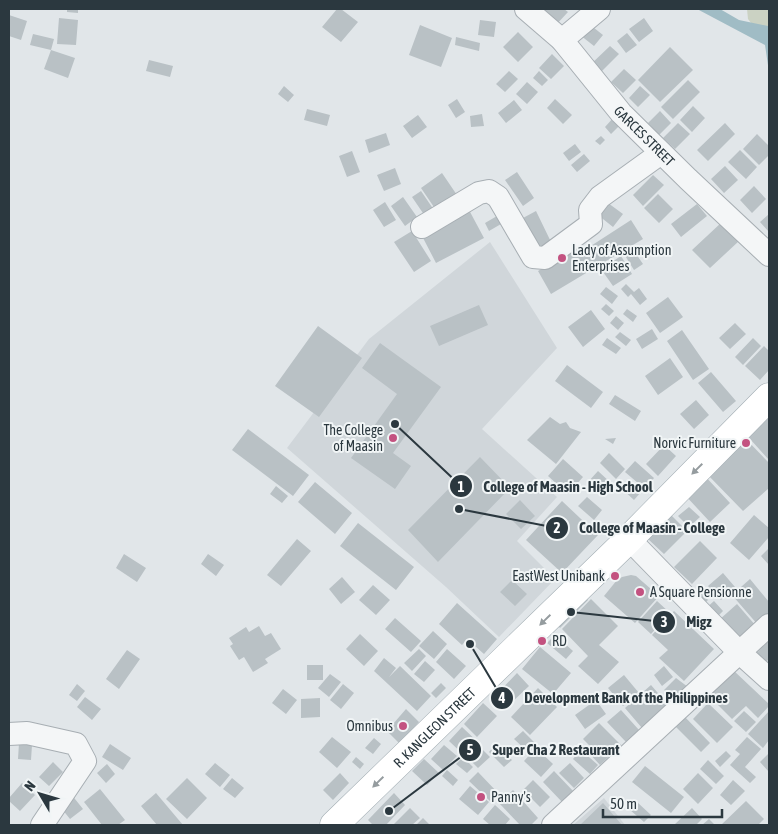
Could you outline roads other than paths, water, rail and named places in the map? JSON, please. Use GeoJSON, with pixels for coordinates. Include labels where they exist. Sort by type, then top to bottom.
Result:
{"type":"FeatureCollection","features":[{"type":"Feature","properties":{"kind":"main road","name":"R. KANGLEON STREET"},"geometry":{"type":"LineString","coordinates":[[344,822],[769,397]]}},
{"type":"Feature","properties":{"kind":"street","name":"GARCES STREET"},"geometry":{"type":"LineString","coordinates":[[526,9],[562,40],[621,113],[769,255]]}},
{"type":"Feature","properties":{"kind":"street"},"geometry":{"type":"LineString","coordinates":[[562,40],[599,9]]}},
{"type":"Feature","properties":{"kind":"street"},"geometry":{"type":"LineString","coordinates":[[422,227],[479,193],[489,191],[498,197],[533,257],[545,258],[592,224],[590,210],[600,197],[661,153]]}},
{"type":"Feature","properties":{"kind":"street"},"geometry":{"type":"LineString","coordinates":[[629,539],[769,679]]}},
{"type":"Feature","properties":{"kind":"street"},"geometry":{"type":"LineString","coordinates":[[553,825],[769,625]]}},
{"type":"Feature","properties":{"kind":"street"},"geometry":{"type":"LineString","coordinates":[[9,734],[28,733],[76,744],[85,761],[42,825]]}},
{"type":"Feature","properties":{"kind":"water"},"geometry":{"type":"Polygon","coordinates":[[[697,9],[720,9],[739,20],[768,26],[769,72],[765,45],[697,9]]]}},
{"type":"Feature","properties":{"kind":"place","name":"Lady of Assumption Enterprises"},"geometry":{"type":"Point","coordinates":[562,258]}},
{"type":"Feature","properties":{"kind":"place","name":"College of Maasin - High School"},"geometry":{"type":"Point","coordinates":[395,424]}},
{"type":"Feature","properties":{"kind":"place","name":"The College of Maasin"},"geometry":{"type":"Point","coordinates":[393,438]}},
{"type":"Feature","properties":{"kind":"place","name":"Norvic Furniture"},"geometry":{"type":"Point","coordinates":[746,443]}},
{"type":"Feature","properties":{"kind":"place","name":"College of Maasin - College"},"geometry":{"type":"Point","coordinates":[459,509]}},
{"type":"Feature","properties":{"kind":"place","name":"EastWest Unibank"},"geometry":{"type":"Point","coordinates":[615,576]}},
{"type":"Feature","properties":{"kind":"place","name":"A Square Pensionne"},"geometry":{"type":"Point","coordinates":[640,592]}},
{"type":"Feature","properties":{"kind":"place","name":"Migz"},"geometry":{"type":"Point","coordinates":[571,612]}},
{"type":"Feature","properties":{"kind":"place","name":"RD"},"geometry":{"type":"Point","coordinates":[542,641]}},
{"type":"Feature","properties":{"kind":"place","name":"Development Bank of the Philippines"},"geometry":{"type":"Point","coordinates":[470,644]}},
{"type":"Feature","properties":{"kind":"place","name":"Omnibus"},"geometry":{"type":"Point","coordinates":[403,726]}},
{"type":"Feature","properties":{"kind":"place","name":"Panny's"},"geometry":{"type":"Point","coordinates":[481,797]}},
{"type":"Feature","properties":{"kind":"place","name":"Super Cha 2 Restaurant"},"geometry":{"type":"Point","coordinates":[389,811]}}]}
